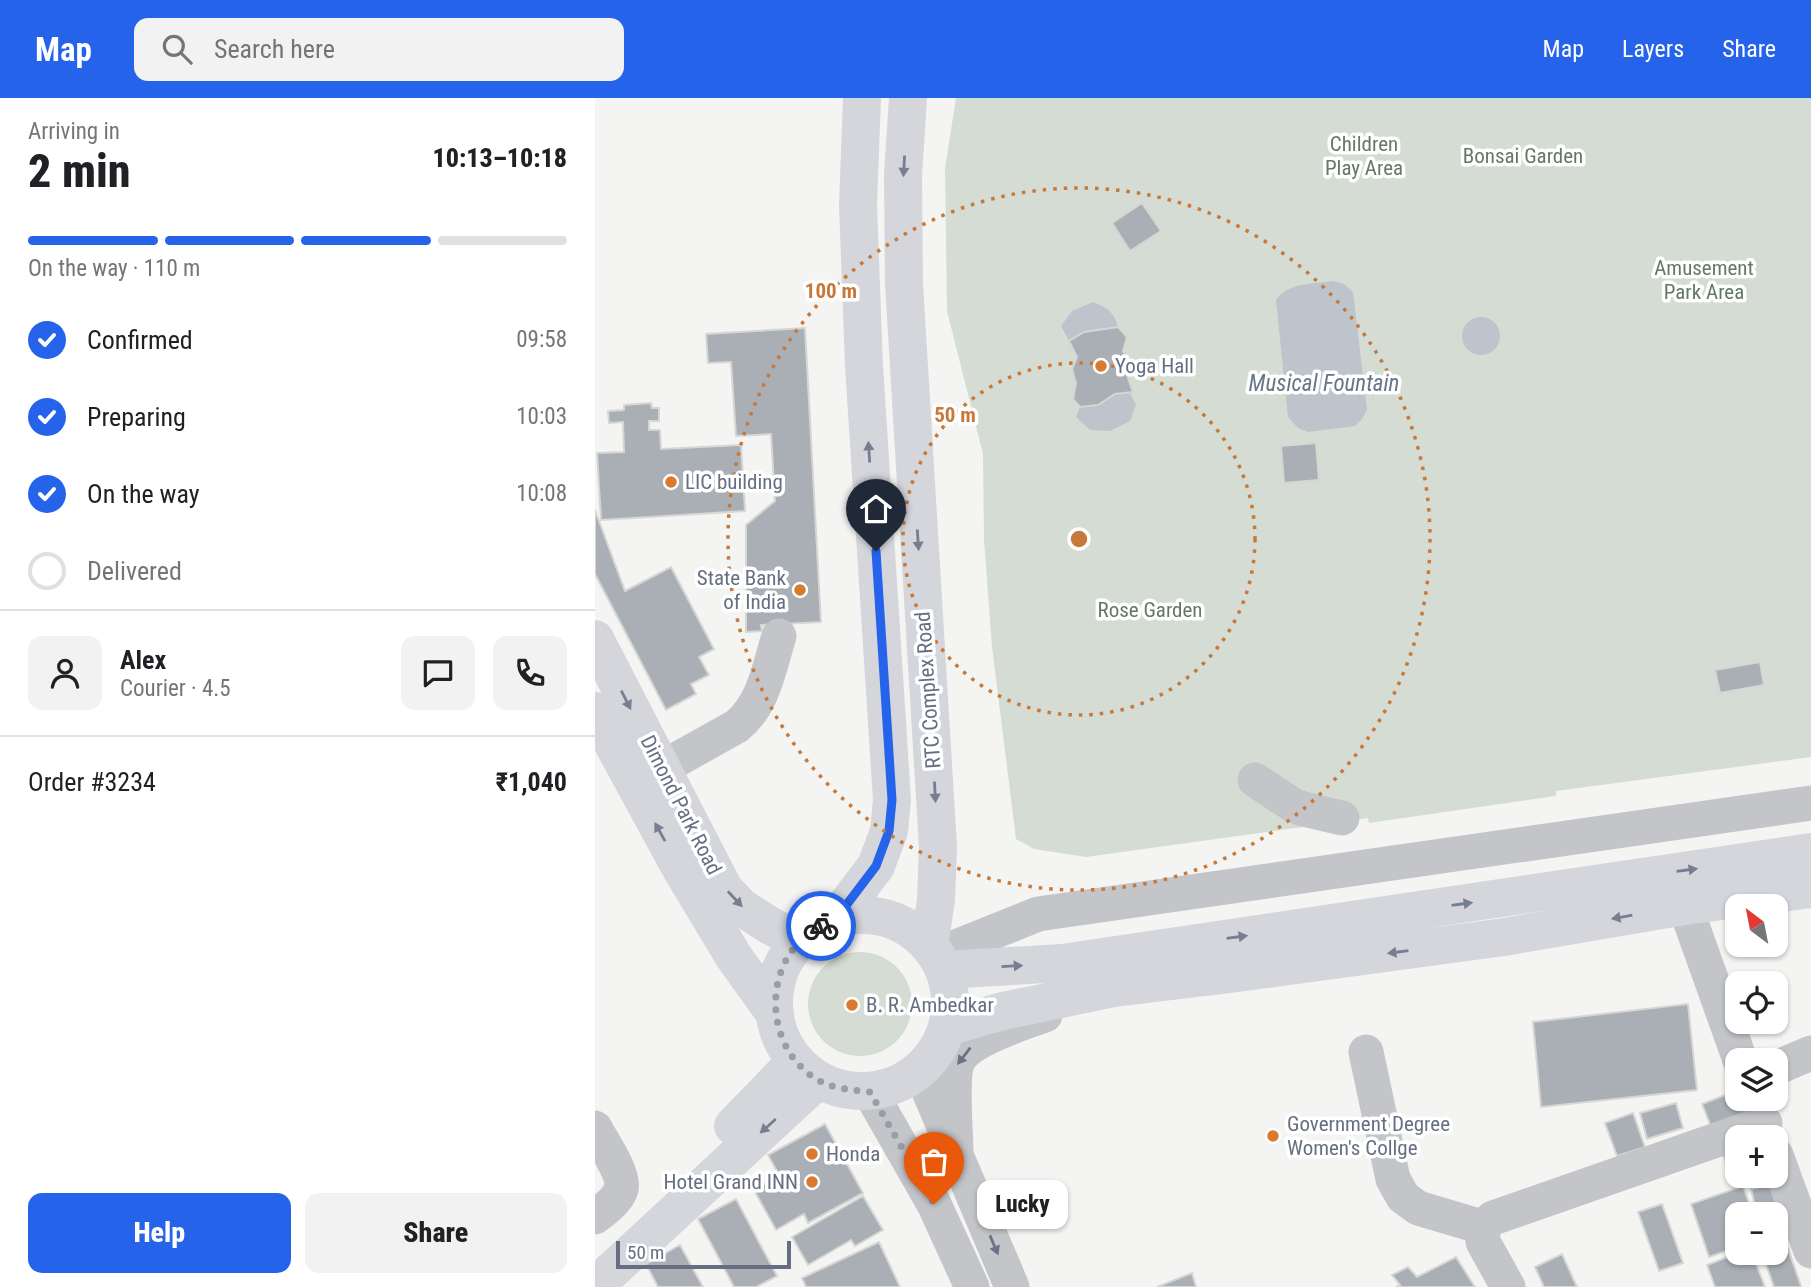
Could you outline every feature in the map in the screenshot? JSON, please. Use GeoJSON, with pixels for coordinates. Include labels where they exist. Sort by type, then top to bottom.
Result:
{"type":"FeatureCollection","features":[{"type":"Feature","properties":{"kind":"main road","name":"RTC Complex Road"},"geometry":{"type":"LineString","coordinates":[[835,920],[876,866],[889,831],[892,800],[864,366],[858,205],[862,98]]}},
{"type":"Feature","properties":{"kind":"main road","name":"RTC Complex Road"},"geometry":{"type":"LineString","coordinates":[[908,98],[903,175],[904,284],[938,847],[936,957]]}},
{"type":"Feature","properties":{"kind":"main road","name":"Dimond Park Road"},"geometry":{"type":"LineString","coordinates":[[595,639],[725,889],[741,907],[800,942]]}},
{"type":"Feature","properties":{"kind":"main road","name":"Dimond Park Road"},"geometry":{"type":"LineString","coordinates":[[595,711],[688,880],[734,957],[775,1014]]}},
{"type":"Feature","properties":{"kind":"main road"},"geometry":{"type":"LineString","coordinates":[[936,957],[1062,963],[1811,852]]}},
{"type":"Feature","properties":{"kind":"main road"},"geometry":{"type":"LineString","coordinates":[[947,1027],[1003,1011],[1114,988],[1479,940],[1685,906],[1811,889]]}},
{"type":"Feature","properties":{"kind":"main road"},"geometry":{"type":"LineString","coordinates":[[861,915],[886,918],[909,930],[936,957],[947,978],[951,1002],[947,1027],[937,1050],[920,1070],[898,1083],[870,1092],[844,1089],[807,1071],[782,1039],[775,1014],[776,987],[784,963],[800,942],[816,929],[835,920],[861,915]]}},
{"type":"Feature","properties":{"kind":"main road"},"geometry":{"type":"LineString","coordinates":[[595,1258],[696,1161],[807,1071]]}},
{"type":"Feature","properties":{"kind":"main road"},"geometry":{"type":"LineString","coordinates":[[595,1286],[807,1071]]}},
{"type":"Feature","properties":{"kind":"street"},"geometry":{"type":"LineString","coordinates":[[662,768],[737,726],[748,717],[758,702],[779,636]]}},
{"type":"Feature","properties":{"kind":"street"},"geometry":{"type":"LineString","coordinates":[[1255,780],[1293,805],[1342,818]]}},
{"type":"Feature","properties":{"kind":"street"},"geometry":{"type":"LineString","coordinates":[[936,957],[1038,914],[1811,803]]}},
{"type":"Feature","properties":{"kind":"street"},"geometry":{"type":"LineString","coordinates":[[1685,906],[1736,1048]]}},
{"type":"Feature","properties":{"kind":"street"},"geometry":{"type":"LineString","coordinates":[[956,1154],[955,1084],[958,1061],[971,1047],[989,1036],[1114,988]]}},
{"type":"Feature","properties":{"kind":"street"},"geometry":{"type":"LineString","coordinates":[[1366,1052],[1393,1179],[1402,1197],[1418,1208],[1482,1227]]}},
{"type":"Feature","properties":{"kind":"street"},"geometry":{"type":"LineString","coordinates":[[1788,1063],[1811,1053]]}},
{"type":"Feature","properties":{"kind":"street"},"geometry":{"type":"LineString","coordinates":[[920,1070],[1012,1287]]}},
{"type":"Feature","properties":{"kind":"street"},"geometry":{"type":"LineString","coordinates":[[870,1092],[934,1204],[972,1287]]}},
{"type":"Feature","properties":{"kind":"street"},"geometry":{"type":"LineString","coordinates":[[595,1128],[619,1172],[622,1187],[617,1197],[595,1217]]}},
{"type":"Feature","properties":{"kind":"street"},"geometry":{"type":"LineString","coordinates":[[1482,1227],[1493,1218],[1725,1143]]}},
{"type":"Feature","properties":{"kind":"street"},"geometry":{"type":"LineString","coordinates":[[1788,1187],[1811,1251]]}},
{"type":"Feature","properties":{"kind":"street"},"geometry":{"type":"LineString","coordinates":[[1482,1227],[1483,1242],[1508,1287]]}},
{"type":"Feature","properties":{"kind":"green space"},"geometry":{"type":"Polygon","coordinates":[[[956,98],[1811,98],[1811,757],[1556,791],[1556,796],[1369,823],[1368,818],[1086,857],[1034,849],[1016,839],[992,647],[984,540],[983,454],[947,311],[945,168],[956,98]]]}},
{"type":"Feature","properties":{"kind":"green space"},"geometry":{"type":"Polygon","coordinates":[[[860,952],[880,956],[897,967],[908,984],[912,1004],[908,1024],[897,1041],[880,1052],[860,1056],[840,1052],[823,1041],[812,1024],[808,1004],[812,984],[823,967],[840,956],[860,952]]]}},
{"type":"Feature","properties":{"kind":"water","name":"Musical Fountain"},"geometry":{"type":"Polygon","coordinates":[[[1333,281],[1344,284],[1353,292],[1367,410],[1355,426],[1308,432],[1298,428],[1288,417],[1276,300],[1281,294],[1295,287],[1333,281]]]}},
{"type":"Feature","properties":{"kind":"water"},"geometry":{"type":"Polygon","coordinates":[[[1093,302],[1109,311],[1118,327],[1084,332],[1069,341],[1061,326],[1072,311],[1093,302]]]}},
{"type":"Feature","properties":{"kind":"water"},"geometry":{"type":"Polygon","coordinates":[[[1481,317],[1494,323],[1500,336],[1494,349],[1481,355],[1468,349],[1462,336],[1468,323],[1481,317]]]}},
{"type":"Feature","properties":{"kind":"water"},"geometry":{"type":"Polygon","coordinates":[[[1130,393],[1136,405],[1130,421],[1110,431],[1090,430],[1076,417],[1080,407],[1098,405],[1115,394],[1130,393]]]}},
{"type":"Feature","properties":{"kind":"building"},"geometry":{"type":"Polygon","coordinates":[[[1142,203],[1161,231],[1130,251],[1112,223],[1142,203]]]}},
{"type":"Feature","properties":{"kind":"building","name":"Yoga Hall"},"geometry":{"type":"Polygon","coordinates":[[[1118,327],[1127,337],[1123,351],[1130,362],[1126,372],[1133,392],[1115,394],[1098,405],[1080,407],[1073,399],[1076,383],[1072,369],[1077,357],[1069,341],[1084,332],[1118,327]]]}},
{"type":"Feature","properties":{"kind":"building"},"geometry":{"type":"Polygon","coordinates":[[[805,328],[821,622],[761,625],[762,631],[746,632],[746,525],[775,501],[771,434],[736,436],[731,362],[708,363],[706,334],[805,328]]]}},
{"type":"Feature","properties":{"kind":"building","name":"LIC building"},"geometry":{"type":"Polygon","coordinates":[[[651,403],[652,408],[659,408],[659,421],[649,421],[649,430],[660,430],[661,449],[741,445],[745,511],[601,520],[597,453],[624,452],[623,422],[609,423],[608,411],[624,410],[624,405],[651,403]]]}},
{"type":"Feature","properties":{"kind":"building"},"geometry":{"type":"Polygon","coordinates":[[[1316,443],[1319,480],[1284,483],[1281,446],[1316,443]]]}},
{"type":"Feature","properties":{"kind":"building"},"geometry":{"type":"Polygon","coordinates":[[[595,510],[625,591],[671,567],[714,649],[699,657],[709,675],[691,684],[696,694],[666,710],[595,574],[595,510]]]}},
{"type":"Feature","properties":{"kind":"building"},"geometry":{"type":"Polygon","coordinates":[[[1760,662],[1764,685],[1720,693],[1715,670],[1760,662]]]}},
{"type":"Feature","properties":{"kind":"building"},"geometry":{"type":"Polygon","coordinates":[[[1688,1004],[1697,1090],[1541,1107],[1533,1022],[1688,1004]]]}},
{"type":"Feature","properties":{"kind":"building"},"geometry":{"type":"Polygon","coordinates":[[[1725,1095],[1725,1111],[1754,1111],[1756,1115],[1713,1132],[1702,1104],[1725,1095]]]}},
{"type":"Feature","properties":{"kind":"building"},"geometry":{"type":"Polygon","coordinates":[[[1676,1103],[1683,1128],[1647,1139],[1640,1113],[1676,1103]]]}},
{"type":"Feature","properties":{"kind":"building"},"geometry":{"type":"Polygon","coordinates":[[[1633,1113],[1645,1147],[1617,1156],[1605,1123],[1633,1113]]]}},
{"type":"Feature","properties":{"kind":"building","name":"Hotel Grand INN"},"geometry":{"type":"Polygon","coordinates":[[[825,1124],[863,1193],[808,1223],[804,1214],[776,1230],[754,1190],[779,1175],[768,1155],[825,1124]]]}},
{"type":"Feature","properties":{"kind":"building"},"geometry":{"type":"Polygon","coordinates":[[[1744,1188],[1749,1202],[1725,1202],[1725,1251],[1709,1257],[1691,1204],[1744,1188]]]}},
{"type":"Feature","properties":{"kind":"building"},"geometry":{"type":"Polygon","coordinates":[[[1777,1188],[1780,1202],[1754,1202],[1751,1189],[1777,1188]]]}},
{"type":"Feature","properties":{"kind":"building"},"geometry":{"type":"Polygon","coordinates":[[[863,1196],[883,1230],[855,1246],[851,1240],[808,1265],[792,1237],[863,1196]]]}},
{"type":"Feature","properties":{"kind":"building"},"geometry":{"type":"Polygon","coordinates":[[[736,1199],[777,1276],[756,1287],[734,1287],[698,1219],[736,1199]]]}},
{"type":"Feature","properties":{"kind":"building"},"geometry":{"type":"Polygon","coordinates":[[[1662,1204],[1683,1263],[1659,1271],[1638,1212],[1662,1204]]]}},
{"type":"Feature","properties":{"kind":"building"},"geometry":{"type":"Polygon","coordinates":[[[879,1242],[900,1287],[806,1287],[802,1278],[879,1242]]]}},
{"type":"Feature","properties":{"kind":"building"},"geometry":{"type":"Polygon","coordinates":[[[680,1245],[703,1287],[658,1287],[646,1264],[680,1245]]]}},
{"type":"Feature","properties":{"kind":"building"},"geometry":{"type":"Polygon","coordinates":[[[1788,1249],[1801,1286],[1774,1287],[1766,1265],[1788,1265],[1788,1249]]]}},
{"type":"Feature","properties":{"kind":"building"},"geometry":{"type":"Polygon","coordinates":[[[1562,1254],[1577,1287],[1544,1287],[1535,1267],[1562,1254]]]}},
{"type":"Feature","properties":{"kind":"building"},"geometry":{"type":"Polygon","coordinates":[[[1456,1257],[1475,1287],[1396,1287],[1400,1285],[1392,1275],[1408,1267],[1417,1277],[1456,1257]]]}},
{"type":"Feature","properties":{"kind":"building"},"geometry":{"type":"Polygon","coordinates":[[[1725,1258],[1725,1265],[1757,1265],[1765,1287],[1715,1287],[1707,1265],[1725,1258]]]}},
{"type":"Feature","properties":{"kind":"building"},"geometry":{"type":"Polygon","coordinates":[[[1192,1273],[1196,1287],[1157,1287],[1192,1273]]]}},
{"type":"Feature","properties":{"kind":"way so far"},"geometry":{"type":"LineString","coordinates":[[821,926],[800,942],[784,963],[776,987],[775,1014],[782,1039],[796,1061],[818,1080],[844,1089],[870,1092],[934,1204]]}},
{"type":"Feature","properties":{"kind":"place","name":"Yoga Hall"},"geometry":{"type":"Point","coordinates":[1101,366]}},
{"type":"Feature","properties":{"kind":"place","name":"LIC building"},"geometry":{"type":"Point","coordinates":[671,482]}},
{"type":"Feature","properties":{"kind":"place","name":"State Bank of India"},"geometry":{"type":"Point","coordinates":[800,590]}},
{"type":"Feature","properties":{"kind":"place","name":"B. R. Ambedkar"},"geometry":{"type":"Point","coordinates":[852,1005]}},
{"type":"Feature","properties":{"kind":"place","name":"Government Degree Women's Collge"},"geometry":{"type":"Point","coordinates":[1273,1136]}},
{"type":"Feature","properties":{"kind":"place","name":"Honda"},"geometry":{"type":"Point","coordinates":[812,1154]}},
{"type":"Feature","properties":{"kind":"place","name":"Hotel Grand INN"},"geometry":{"type":"Point","coordinates":[812,1182]}},
{"type":"Feature","properties":{"kind":"place","name":"Lucky"},"geometry":{"type":"Point","coordinates":[934,1204]}},
{"type":"Feature","properties":{"kind":"route"},"geometry":{"type":"LineString","coordinates":[[821,926],[835,920],[876,866],[889,831],[892,800],[876,551]]}},
{"type":"Feature","properties":{"kind":"park label","name":"Children Play Area"},"geometry":{"type":"Point","coordinates":[1364,156]}},
{"type":"Feature","properties":{"kind":"park label","name":"Bonsai Garden"},"geometry":{"type":"Point","coordinates":[1523,156]}},
{"type":"Feature","properties":{"kind":"park label","name":"Amusement Park Area"},"geometry":{"type":"Point","coordinates":[1704,280]}},
{"type":"Feature","properties":{"kind":"park label","name":"Rose Garden"},"geometry":{"type":"Point","coordinates":[1150,610]}}]}
